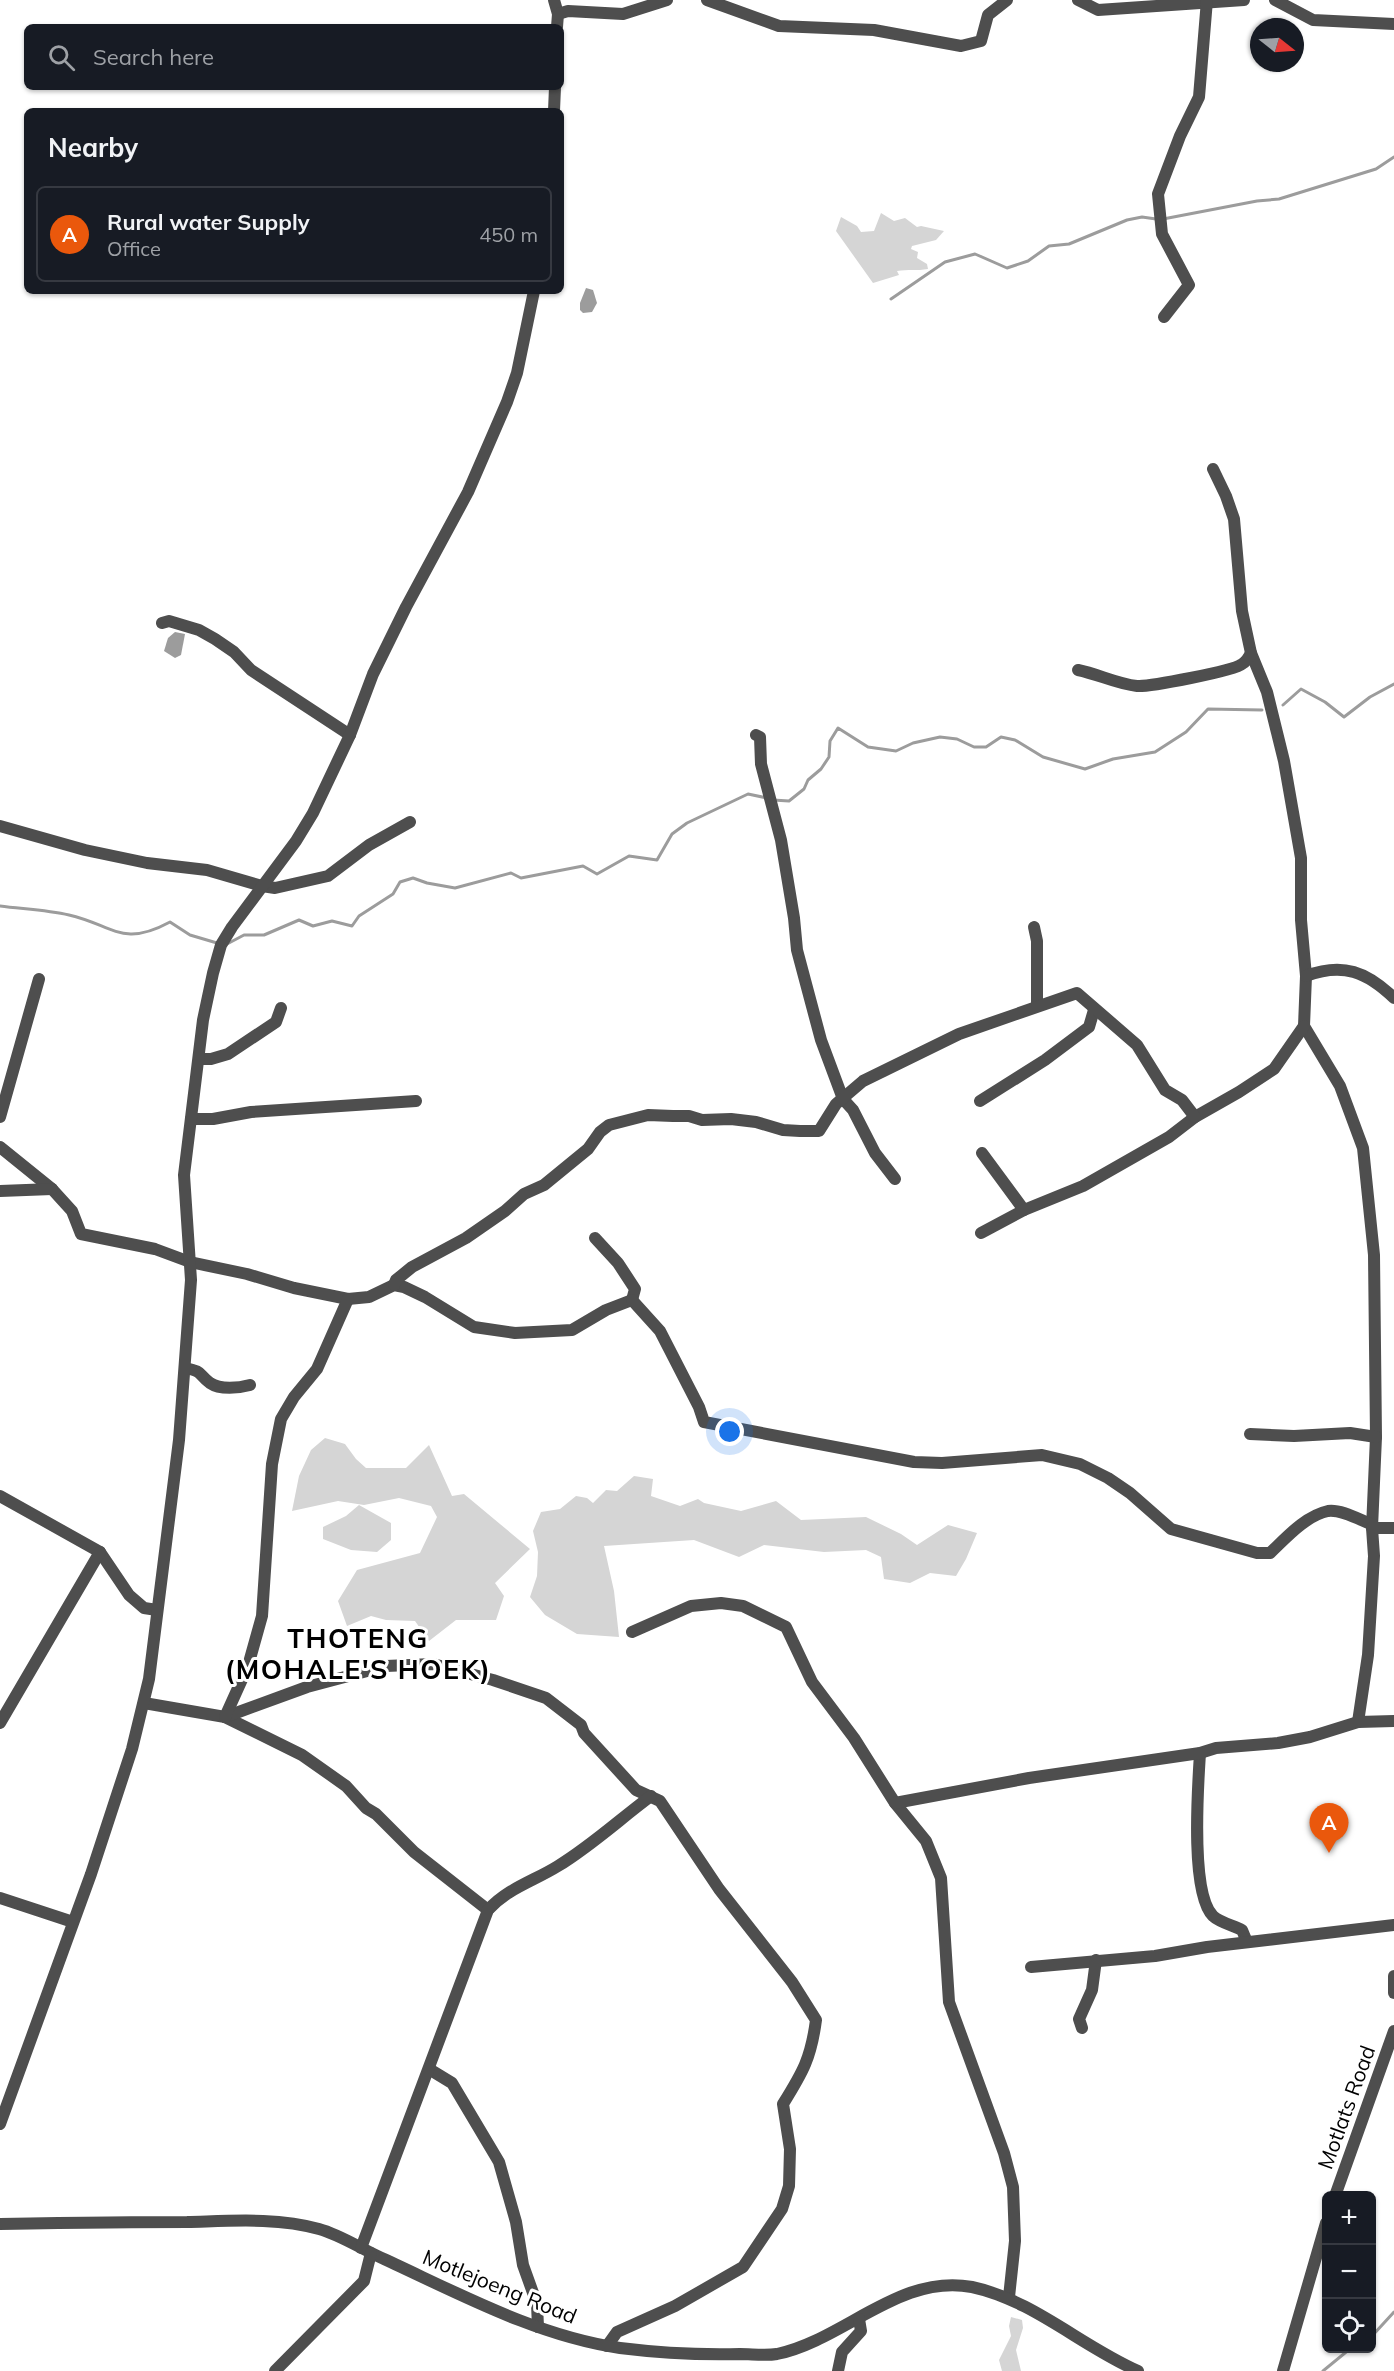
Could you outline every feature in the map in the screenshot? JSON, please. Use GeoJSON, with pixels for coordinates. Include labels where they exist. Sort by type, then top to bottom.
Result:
{"type":"FeatureCollection","features":[{"type":"Feature","properties":{"kind":"street"},"geometry":{"type":"LineString","coordinates":[[554,0],[558,14],[557,24]]}},
{"type":"Feature","properties":{"kind":"street"},"geometry":{"type":"LineString","coordinates":[[558,14],[576,11],[623,14],[666,0]]}},
{"type":"Feature","properties":{"kind":"street"},"geometry":{"type":"LineString","coordinates":[[707,0],[779,26],[873,30],[961,46],[981,41],[990,0]]}},
{"type":"Feature","properties":{"kind":"street"},"geometry":{"type":"LineString","coordinates":[[988,15],[1007,0]]}},
{"type":"Feature","properties":{"kind":"street"},"geometry":{"type":"LineString","coordinates":[[1078,0],[1098,10],[1244,0]]}},
{"type":"Feature","properties":{"kind":"street"},"geometry":{"type":"LineString","coordinates":[[1275,0],[1313,20],[1394,24]]}},
{"type":"Feature","properties":{"kind":"street"},"geometry":{"type":"LineString","coordinates":[[1164,317],[1189,285],[1162,234],[1158,194],[1180,136],[1199,97],[1207,1]]}},
{"type":"Feature","properties":{"kind":"street"},"geometry":{"type":"LineString","coordinates":[[554,108],[555,90]]}},
{"type":"Feature","properties":{"kind":"street"},"geometry":{"type":"LineString","coordinates":[[0,2124],[95,1862],[144,1703],[149,1678],[172,1502],[192,1280],[184,1175],[203,1020],[221,945],[231,927],[296,841],[313,813],[350,735],[373,674],[468,492],[517,373],[533,294]]}},
{"type":"Feature","properties":{"kind":"street"},"geometry":{"type":"LineString","coordinates":[[981,1233],[1024,1210],[1083,1186],[1169,1137],[1195,1117],[1274,1069],[1304,1026],[1306,976],[1301,920],[1301,858],[1284,761],[1267,692],[1251,653],[1242,611],[1234,519],[1213,469]]}},
{"type":"Feature","properties":{"kind":"street"},"geometry":{"type":"LineString","coordinates":[[162,622],[169,621],[199,630],[215,639],[234,652],[251,670],[350,735]]}},
{"type":"Feature","properties":{"kind":"street"},"geometry":{"type":"LineString","coordinates":[[1078,670],[1097,674],[1122,684],[1140,687],[1227,671],[1242,664],[1251,653]]}},
{"type":"Feature","properties":{"kind":"street"},"geometry":{"type":"LineString","coordinates":[[756,735],[760,737],[761,764],[781,840],[802,972],[821,1040],[843,1099],[853,1110],[875,1153],[895,1179]]}},
{"type":"Feature","properties":{"kind":"street"},"geometry":{"type":"LineString","coordinates":[[0,826],[96,853],[147,863],[207,870],[275,888],[328,876],[369,845],[410,822]]}},
{"type":"Feature","properties":{"kind":"street"},"geometry":{"type":"LineString","coordinates":[[1034,927],[1037,941],[1037,1006]]}},
{"type":"Feature","properties":{"kind":"street"},"geometry":{"type":"LineString","coordinates":[[1306,976],[1332,969],[1359,973],[1394,998]]}},
{"type":"Feature","properties":{"kind":"street"},"geometry":{"type":"LineString","coordinates":[[0,1117],[39,979]]}},
{"type":"Feature","properties":{"kind":"street"},"geometry":{"type":"LineString","coordinates":[[394,1285],[396,1280],[412,1267],[466,1238],[505,1211],[524,1194],[544,1185],[588,1149],[600,1132],[609,1125],[648,1115],[689,1116],[702,1120],[731,1119],[756,1122],[783,1130],[819,1131],[836,1104],[863,1081],[959,1034],[1077,993],[1137,1045],[1165,1090],[1182,1101],[1195,1117]]}},
{"type":"Feature","properties":{"kind":"street"},"geometry":{"type":"LineString","coordinates":[[199,1059],[211,1059],[228,1054],[276,1022],[282,1008]]}},
{"type":"Feature","properties":{"kind":"street"},"geometry":{"type":"LineString","coordinates":[[980,1101],[1045,1060],[1089,1027],[1094,1010]]}},
{"type":"Feature","properties":{"kind":"street"},"geometry":{"type":"LineString","coordinates":[[1304,1026],[1340,1086],[1363,1148],[1374,1255],[1376,1437],[1372,1527],[1374,1556],[1368,1655],[1358,1722]]}},
{"type":"Feature","properties":{"kind":"street"},"geometry":{"type":"LineString","coordinates":[[191,1119],[213,1119],[251,1112],[416,1101]]}},
{"type":"Feature","properties":{"kind":"street"},"geometry":{"type":"LineString","coordinates":[[0,1147],[52,1188],[72,1211],[81,1234],[155,1249],[190,1262],[348,1299],[369,1297],[394,1285],[404,1287],[474,1327],[515,1333],[572,1330],[606,1310],[632,1300]]}},
{"type":"Feature","properties":{"kind":"street"},"geometry":{"type":"LineString","coordinates":[[982,1153],[1024,1210]]}},
{"type":"Feature","properties":{"kind":"street"},"geometry":{"type":"LineString","coordinates":[[0,1191],[52,1188]]}},
{"type":"Feature","properties":{"kind":"street"},"geometry":{"type":"LineString","coordinates":[[595,1238],[618,1263],[635,1289],[632,1300]]}},
{"type":"Feature","properties":{"kind":"street"},"geometry":{"type":"LineString","coordinates":[[225,1717],[248,1666],[262,1616],[272,1464],[281,1419],[294,1397],[316,1369],[348,1299]]}},
{"type":"Feature","properties":{"kind":"street"},"geometry":{"type":"LineString","coordinates":[[632,1300],[660,1331],[699,1407],[704,1422],[914,1462],[942,1463],[1042,1455],[1080,1464],[1108,1478],[1130,1493],[1171,1529],[1257,1552],[1270,1553],[1306,1521],[1329,1511],[1348,1515],[1372,1527],[1394,1528]]}},
{"type":"Feature","properties":{"kind":"street"},"geometry":{"type":"LineString","coordinates":[[185,1368],[200,1371],[212,1384],[228,1387],[250,1385]]}},
{"type":"Feature","properties":{"kind":"street"},"geometry":{"type":"LineString","coordinates":[[1250,1434],[1294,1436],[1350,1433],[1376,1437]]}},
{"type":"Feature","properties":{"kind":"street"},"geometry":{"type":"LineString","coordinates":[[0,1496],[100,1552],[129,1595],[144,1608],[157,1610]]}},
{"type":"Feature","properties":{"kind":"street"},"geometry":{"type":"LineString","coordinates":[[0,1723],[100,1552]]}},
{"type":"Feature","properties":{"kind":"street"},"geometry":{"type":"LineString","coordinates":[[632,1632],[691,1606],[722,1603],[743,1606],[786,1627],[812,1682],[854,1738],[895,1803],[926,1841],[942,1878],[949,2002],[1004,2153],[1013,2187],[1015,2241],[1009,2297]]}},
{"type":"Feature","properties":{"kind":"street"},"geometry":{"type":"LineString","coordinates":[[225,1717],[308,1687],[386,1666],[434,1664],[546,1698],[581,1725],[584,1733],[636,1790],[660,1801],[715,1884],[792,1982],[816,2020],[813,2046],[804,2071],[783,2104],[790,2149],[789,2186],[782,2209],[743,2267],[675,2306],[617,2332],[607,2346]]}},
{"type":"Feature","properties":{"kind":"street"},"geometry":{"type":"LineString","coordinates":[[144,1703],[225,1717],[302,1755],[346,1786],[366,1808],[376,1814],[414,1852],[488,1910]]}},
{"type":"Feature","properties":{"kind":"street"},"geometry":{"type":"LineString","coordinates":[[895,1803],[1029,1778],[1200,1753],[1216,1748],[1278,1743],[1310,1737],[1358,1722],[1394,1721]]}},
{"type":"Feature","properties":{"kind":"street"},"geometry":{"type":"LineString","coordinates":[[1200,1753],[1196,1813],[1200,1872],[1205,1903],[1213,1916],[1242,1930],[1247,1942]]}},
{"type":"Feature","properties":{"kind":"street"},"geometry":{"type":"LineString","coordinates":[[275,2371],[364,2281],[366,2251],[429,2069],[488,1910],[500,1897],[556,1868],[581,1851],[651,1796]]}},
{"type":"Feature","properties":{"kind":"street"},"geometry":{"type":"LineString","coordinates":[[0,1898],[73,1922]]}},
{"type":"Feature","properties":{"kind":"street"},"geometry":{"type":"LineString","coordinates":[[1031,1966],[1155,1956],[1247,1942],[1394,1925]]}},
{"type":"Feature","properties":{"kind":"street"},"geometry":{"type":"LineString","coordinates":[[1082,2028],[1079,2019],[1092,1990],[1096,1960]]}},
{"type":"Feature","properties":{"kind":"street"},"geometry":{"type":"LineString","coordinates":[[1394,1976],[1394,1993]]}},
{"type":"Feature","properties":{"kind":"street","name":"Motlats Road"},"geometry":{"type":"LineString","coordinates":[[1337,2191],[1394,2031]]}},
{"type":"Feature","properties":{"kind":"street"},"geometry":{"type":"LineString","coordinates":[[429,2069],[452,2082],[499,2162],[516,2222],[523,2265],[537,2304],[538,2327]]}},
{"type":"Feature","properties":{"kind":"street","name":"Motlejoeng Road"},"geometry":{"type":"LineString","coordinates":[[0,2224],[220,2221],[282,2223],[320,2229],[538,2327],[607,2346],[695,2355],[774,2354],[814,2343],[919,2289],[943,2284],[971,2287],[1009,2297],[1115,2361],[1138,2371]]}},
{"type":"Feature","properties":{"kind":"street"},"geometry":{"type":"LineString","coordinates":[[1283,2371],[1322,2237]]}},
{"type":"Feature","properties":{"kind":"street"},"geometry":{"type":"LineString","coordinates":[[838,2371],[842,2352],[861,2331],[859,2319]]}},
{"type":"Feature","properties":{"kind":"shaded area"},"geometry":{"type":"Polygon","coordinates":[[[881,213],[894,221],[905,218],[917,227],[944,231],[936,240],[912,246],[911,249],[918,252],[917,258],[927,264],[928,269],[897,271],[899,275],[873,283],[836,231],[841,217],[857,226],[861,232],[874,231],[881,213]]]}},
{"type":"Feature","properties":{"kind":"shaded area"},"geometry":{"type":"Polygon","coordinates":[[[586,288],[593,290],[597,303],[592,312],[583,313],[580,310],[580,303],[586,288]]]}},
{"type":"Feature","properties":{"kind":"shaded area"},"geometry":{"type":"Polygon","coordinates":[[[175,632],[185,634],[181,655],[175,658],[164,651],[168,638],[175,632]]]}},
{"type":"Feature","properties":{"kind":"shaded area"},"geometry":{"type":"Polygon","coordinates":[[[325,1438],[345,1444],[366,1468],[406,1468],[429,1445],[452,1496],[464,1494],[530,1549],[495,1583],[504,1596],[496,1620],[456,1620],[429,1641],[415,1621],[386,1620],[371,1616],[347,1626],[338,1601],[357,1570],[420,1553],[437,1517],[431,1506],[399,1498],[364,1505],[338,1501],[292,1511],[299,1476],[311,1450],[325,1438]]]}},
{"type":"Feature","properties":{"kind":"shaded area"},"geometry":{"type":"Polygon","coordinates":[[[634,1476],[653,1479],[651,1496],[680,1506],[698,1499],[704,1503],[741,1511],[776,1501],[801,1520],[866,1517],[901,1534],[917,1545],[948,1525],[977,1533],[956,1576],[930,1573],[910,1583],[884,1579],[881,1557],[866,1550],[824,1552],[764,1545],[739,1557],[694,1540],[604,1546],[614,1591],[619,1637],[577,1634],[545,1615],[530,1597],[537,1576],[538,1552],[533,1531],[541,1512],[560,1509],[576,1496],[587,1498],[593,1503],[606,1490],[617,1491],[634,1476]]]}},
{"type":"Feature","properties":{"kind":"shaded area"},"geometry":{"type":"Polygon","coordinates":[[[359,1505],[391,1523],[391,1540],[377,1552],[351,1550],[323,1539],[323,1527],[346,1516],[359,1505]]]}},
{"type":"Feature","properties":{"kind":"shaded area"},"geometry":{"type":"Polygon","coordinates":[[[1011,2317],[1022,2320],[1023,2328],[1016,2350],[1021,2371],[1002,2371],[999,2360],[1011,2336],[1009,2326],[1011,2317]]]}},
{"type":"Feature","properties":{"kind":"waterway"},"geometry":{"type":"LineString","coordinates":[[1163,219],[1279,199],[1376,169],[1394,157]]}},
{"type":"Feature","properties":{"kind":"waterway"},"geometry":{"type":"LineString","coordinates":[[891,299],[945,262],[975,254],[1007,268],[1028,261],[1049,246],[1069,244],[1127,220],[1142,217],[1156,219]]}},
{"type":"Feature","properties":{"kind":"waterway"},"geometry":{"type":"LineString","coordinates":[[1283,705],[1301,689],[1325,702],[1344,717],[1370,697],[1394,684]]}},
{"type":"Feature","properties":{"kind":"waterway"},"geometry":{"type":"LineString","coordinates":[[773,800],[789,801],[804,789],[808,780],[821,769],[829,757],[830,741],[838,728],[868,747],[896,751],[913,743],[940,737],[957,739],[974,747],[986,747],[1001,737],[1015,740],[1043,757],[1085,769],[1113,759],[1155,752],[1186,732],[1208,709],[1262,710]]}},
{"type":"Feature","properties":{"kind":"waterway"},"geometry":{"type":"LineString","coordinates":[[227,944],[244,935],[264,935],[299,920],[313,926],[332,921],[352,926],[359,916],[393,894],[400,882],[413,878],[455,888],[511,873],[521,878],[583,866],[597,874],[629,856],[657,860],[672,834],[687,823],[748,794],[767,798]]}},
{"type":"Feature","properties":{"kind":"waterway"},"geometry":{"type":"LineString","coordinates":[[0,906],[69,915],[129,934],[154,930],[170,922],[190,935],[217,943]]}},
{"type":"Feature","properties":{"kind":"waterway"},"geometry":{"type":"LineString","coordinates":[[1376,2332],[1394,2312]]}},
{"type":"Feature","properties":{"kind":"waterway"},"geometry":{"type":"LineString","coordinates":[[1323,2371],[1345,2353]]}},
{"type":"Feature","properties":{"kind":"place","name":"Rural water Supply"},"geometry":{"type":"Point","coordinates":[1329,1853]}},
{"type":"Feature","properties":{"kind":"district","name":"THOTENG (MOHALE'S HOEK)"},"geometry":{"type":"Point","coordinates":[358,1654]}}]}
